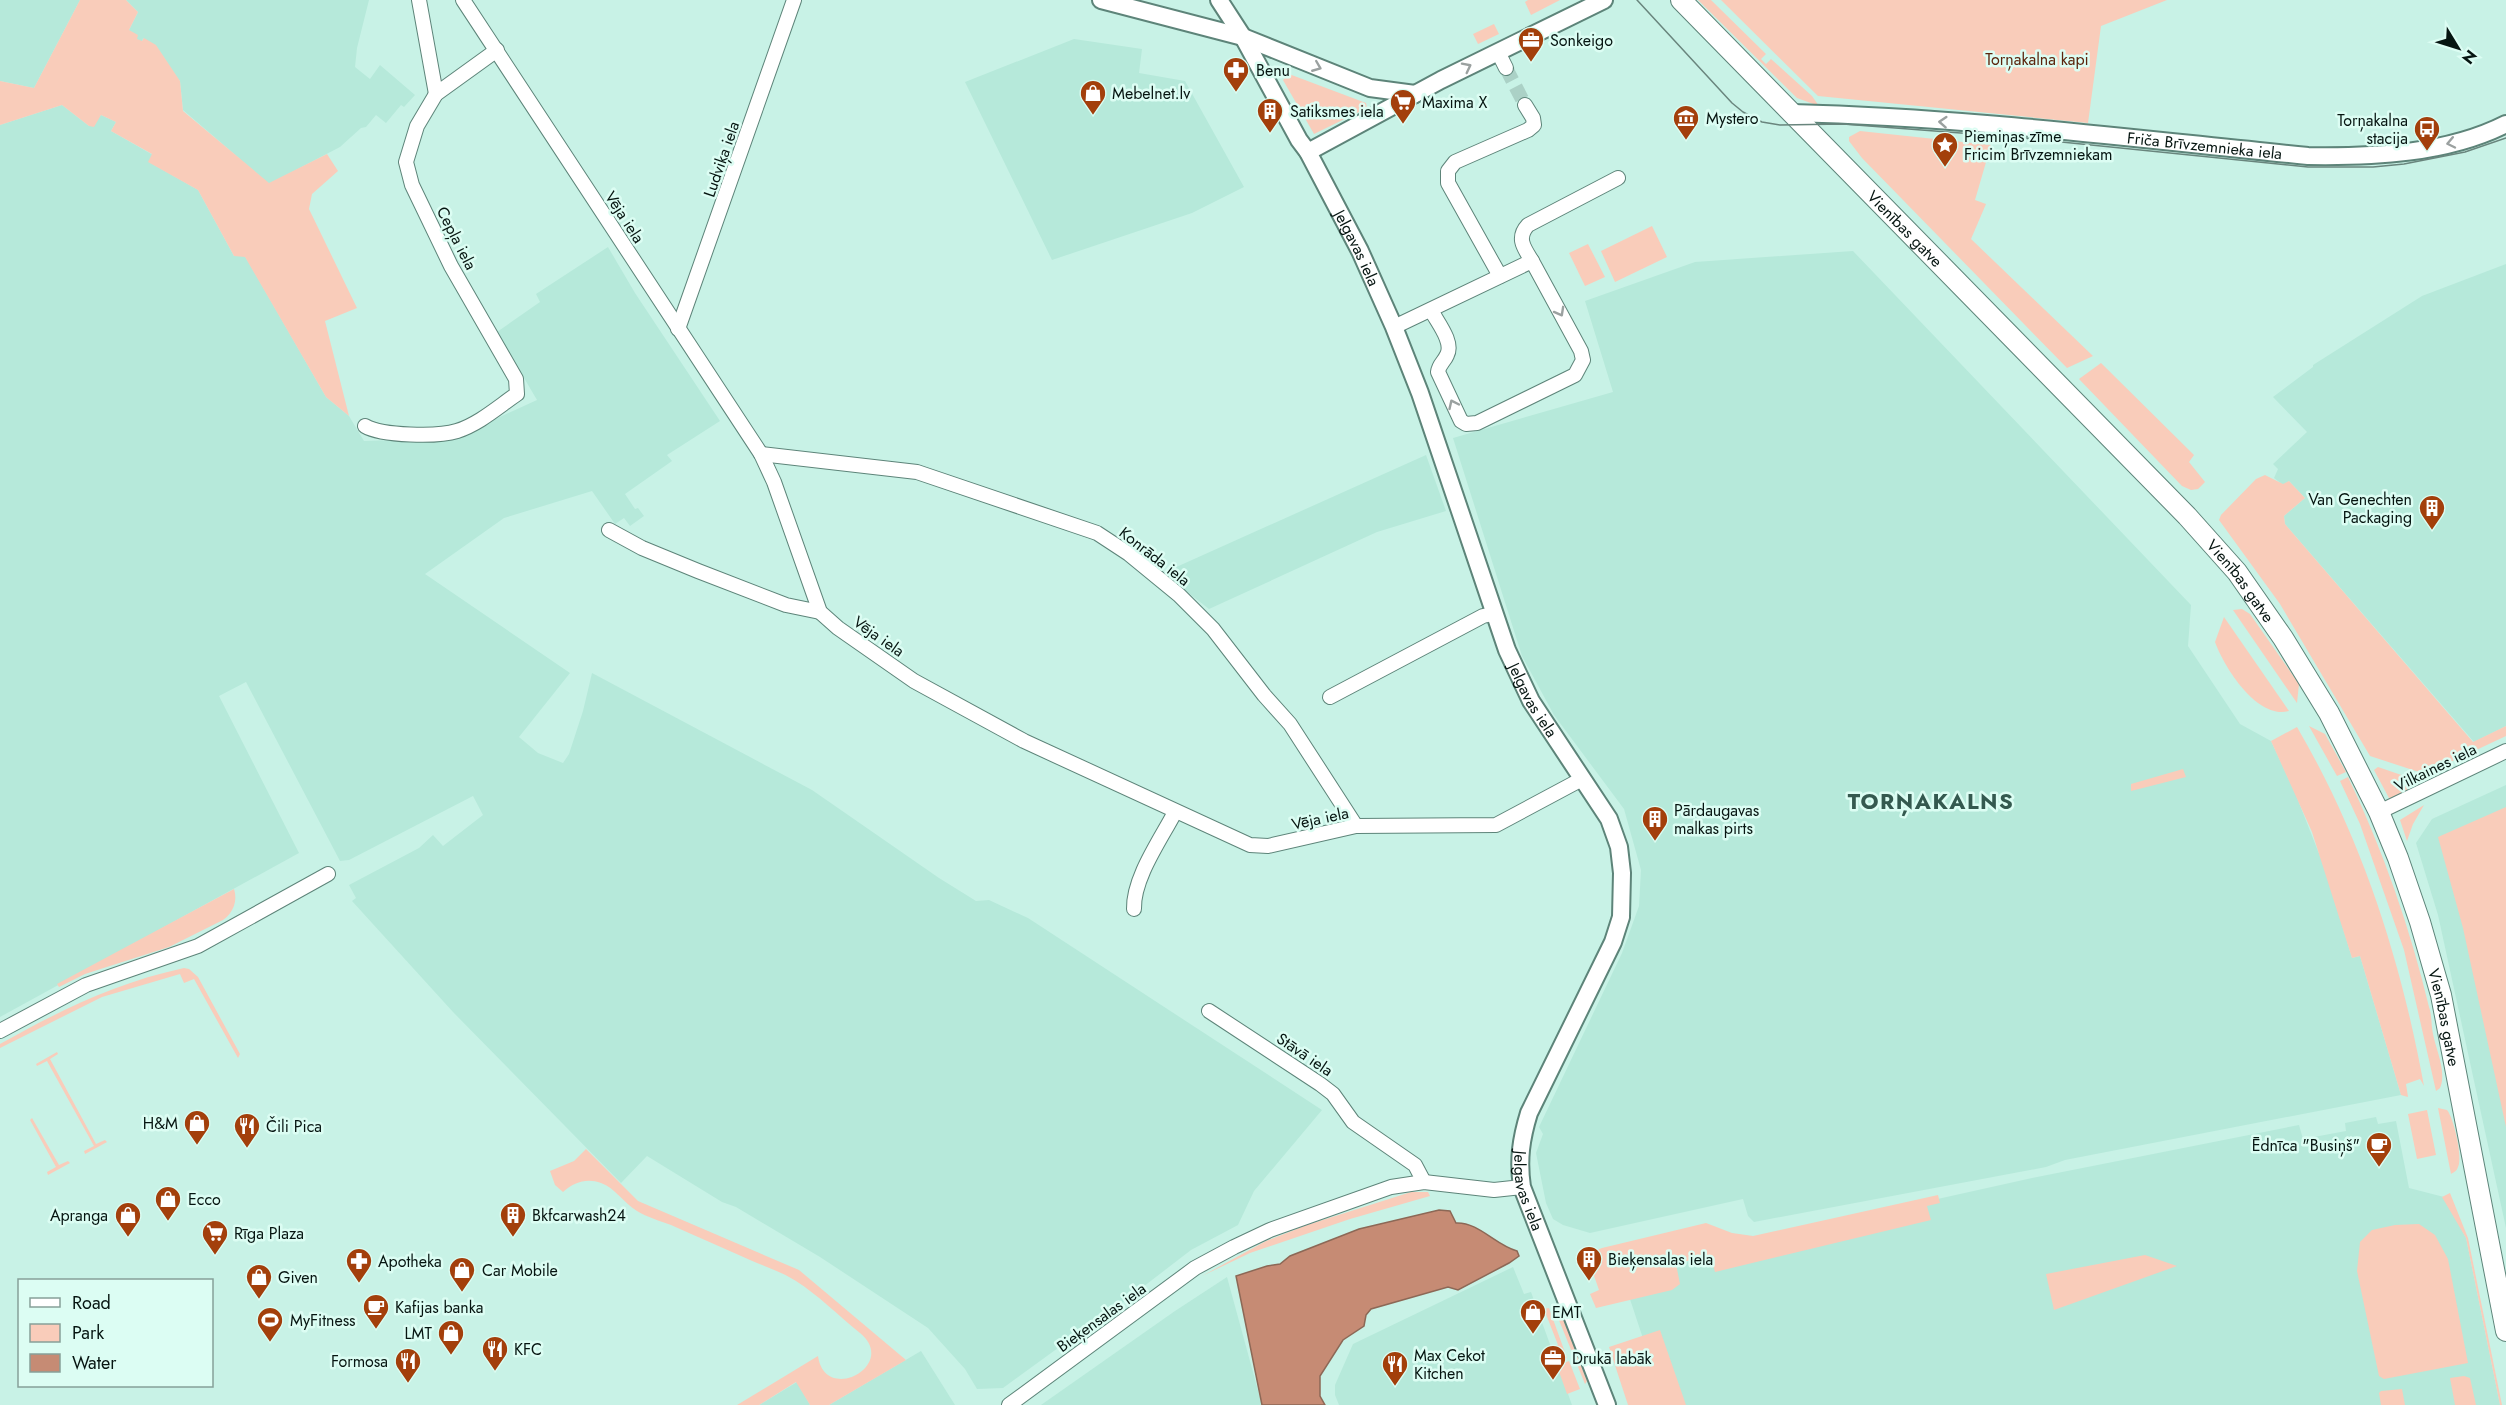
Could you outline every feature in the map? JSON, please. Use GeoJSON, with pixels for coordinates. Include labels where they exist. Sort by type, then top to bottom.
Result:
{"type":"FeatureCollection","features":[{"type":"Feature","properties":{"kind":"main road","name":"Vienības gatve"},"geometry":{"type":"LineString","coordinates":[[1682,0],[2172,501],[2237,572],[2283,638],[2329,713],[2379,812],[2420,922],[2440,996],[2506,1330]]}},
{"type":"Feature","properties":{"kind":"street"},"geometry":{"type":"LineString","coordinates":[[419,0],[436,94]]}},
{"type":"Feature","properties":{"kind":"street","name":"Vēja iela"},"geometry":{"type":"LineString","coordinates":[[463,0],[761,454],[774,482],[820,612],[838,628],[914,681],[1024,741],[1175,812],[1250,845],[1260,847],[1356,826],[1496,825],[1582,779]]}},
{"type":"Feature","properties":{"kind":"street","name":"Ludviķa iela"},"geometry":{"type":"LineString","coordinates":[[678,329],[795,0]]}},
{"type":"Feature","properties":{"kind":"street","name":"Jelgavas iela"},"geometry":{"type":"LineString","coordinates":[[1219,0],[1243,37],[1299,140],[1308,152],[1360,251],[1420,393],[1507,650],[1531,701],[1609,819],[1618,847],[1622,873],[1621,917],[1613,942],[1529,1113],[1521,1141],[1518,1164],[1522,1187],[1607,1405]]}},
{"type":"Feature","properties":{"kind":"street"},"geometry":{"type":"LineString","coordinates":[[1308,152],[1415,94],[1604,0]]}},
{"type":"Feature","properties":{"kind":"street"},"geometry":{"type":"LineString","coordinates":[[1109,1],[1243,37],[1370,88],[1415,94]]}},
{"type":"Feature","properties":{"kind":"street","name":"Cepļa iela"},"geometry":{"type":"LineString","coordinates":[[365,426],[375,432],[388,434],[456,431],[484,417],[517,394],[516,379],[451,266],[412,184],[406,162],[417,126],[436,94],[497,50]]}},
{"type":"Feature","properties":{"kind":"street"},"geometry":{"type":"LineString","coordinates":[[1498,52],[1506,68]]}},
{"type":"Feature","properties":{"kind":"street"},"geometry":{"type":"LineString","coordinates":[[1500,276],[1448,183],[1449,171],[1455,162],[1534,126],[1533,118],[1524,105]]}},
{"type":"Feature","properties":{"kind":"street","name":"Friča Brīvzemnieka iela"},"geometry":{"type":"LineString","coordinates":[[1792,113],[1841,114],[2003,126],[2308,156],[2361,156],[2417,149],[2456,142],[2506,124]]}},
{"type":"Feature","properties":{"kind":"street"},"geometry":{"type":"LineString","coordinates":[[1431,310],[1448,342],[1447,355],[1439,366],[1438,372],[1461,421],[1466,424],[1477,423],[1575,375],[1583,360],[1581,351],[1520,240],[1522,231],[1528,225],[1618,178]]}},
{"type":"Feature","properties":{"kind":"street"},"geometry":{"type":"LineString","coordinates":[[1394,327],[1532,261]]}},
{"type":"Feature","properties":{"kind":"street","name":"Konrāda iela"},"geometry":{"type":"LineString","coordinates":[[761,454],[916,472],[1097,533],[1128,554],[1179,595],[1213,629],[1264,695],[1290,724],[1356,826]]}},
{"type":"Feature","properties":{"kind":"street"},"geometry":{"type":"LineString","coordinates":[[609,530],[642,548],[786,605],[820,612]]}},
{"type":"Feature","properties":{"kind":"street"},"geometry":{"type":"LineString","coordinates":[[1329,698],[1483,616],[1493,614]]}},
{"type":"Feature","properties":{"kind":"street","name":"Vilkaines iela"},"geometry":{"type":"LineString","coordinates":[[2379,812],[2506,751]]}},
{"type":"Feature","properties":{"kind":"street"},"geometry":{"type":"LineString","coordinates":[[1134,909],[1134,897],[1140,879],[1175,812]]}},
{"type":"Feature","properties":{"kind":"street"},"geometry":{"type":"LineString","coordinates":[[0,1031],[86,985],[198,946],[328,874]]}},
{"type":"Feature","properties":{"kind":"street","name":"Stāvā iela"},"geometry":{"type":"LineString","coordinates":[[1209,1011],[1333,1094],[1353,1122],[1415,1165],[1424,1182]]}},
{"type":"Feature","properties":{"kind":"street","name":"Bieķensalas iela"},"geometry":{"type":"LineString","coordinates":[[1009,1405],[1195,1268],[1234,1246],[1329,1208],[1391,1187],[1424,1182],[1494,1190],[1522,1187]]}},
{"type":"Feature","properties":{"kind":"shaded area"},"geometry":{"type":"Polygon","coordinates":[[[0,0],[80,0],[34,88],[0,81],[0,0]]]}},
{"type":"Feature","properties":{"kind":"shaded area"},"geometry":{"type":"Polygon","coordinates":[[[126,0],[369,0],[357,48],[355,67],[370,79],[380,65],[415,95],[404,107],[401,105],[386,123],[376,115],[366,127],[361,128],[340,147],[269,184],[183,110],[180,81],[143,38],[142,42],[136,39],[129,30],[138,12],[126,0]]]}},
{"type":"Feature","properties":{"kind":"shaded area"},"geometry":{"type":"Polygon","coordinates":[[[1074,39],[1142,49],[1139,73],[1185,81],[1244,187],[1192,213],[1052,260],[965,82],[1074,39]]]}},
{"type":"Feature","properties":{"kind":"shaded area"},"geometry":{"type":"Polygon","coordinates":[[[62,105],[89,126],[101,115],[116,122],[111,131],[153,155],[149,162],[198,190],[234,256],[245,256],[326,397],[349,416],[364,441],[454,438],[537,400],[497,332],[540,302],[536,294],[608,247],[635,293],[720,421],[667,455],[672,461],[625,494],[635,509],[638,508],[644,516],[630,526],[624,518],[615,524],[592,491],[504,518],[425,574],[570,673],[519,737],[538,753],[563,763],[569,754],[583,711],[592,673],[812,790],[976,901],[989,900],[1028,918],[1322,1110],[1254,1191],[1238,1225],[1191,1250],[1078,1337],[1069,1340],[1003,1388],[977,1389],[965,1369],[928,1328],[820,1257],[736,1207],[722,1202],[647,1156],[621,1183],[453,1012],[352,901],[356,898],[349,885],[419,848],[433,835],[443,846],[483,815],[473,796],[349,860],[340,861],[246,682],[219,696],[299,853],[0,1017],[0,125],[62,105]]]}},
{"type":"Feature","properties":{"kind":"shaded area"},"geometry":{"type":"Polygon","coordinates":[[[1853,251],[2191,605],[2188,646],[2240,724],[2271,741],[2296,795],[2325,869],[2352,958],[2360,956],[2401,1095],[2065,1160],[2046,1167],[1754,1222],[1748,1216],[1743,1199],[1590,1233],[1563,1225],[1553,1219],[1546,1203],[1536,1153],[1543,1134],[1539,1127],[1622,953],[1639,906],[1641,870],[1624,809],[1554,715],[1522,656],[1453,438],[1613,392],[1585,301],[1695,262],[1853,251]]]}},
{"type":"Feature","properties":{"kind":"shaded area"},"geometry":{"type":"Polygon","coordinates":[[[2506,264],[2506,726],[2474,742],[2285,524],[2284,516],[2305,498],[2289,481],[2283,485],[2274,478],[2278,469],[2273,464],[2307,432],[2273,397],[2313,365],[2422,296],[2506,264]]]}},
{"type":"Feature","properties":{"kind":"shaded area"},"geometry":{"type":"Polygon","coordinates":[[[1426,455],[1446,511],[1377,532],[1209,609],[1163,573],[1426,455]]]}},
{"type":"Feature","properties":{"kind":"shaded area"},"geometry":{"type":"Polygon","coordinates":[[[2506,785],[2506,1228],[2438,915],[2416,843],[2432,819],[2506,785]]]}},
{"type":"Feature","properties":{"kind":"shaded area"},"geometry":{"type":"Polygon","coordinates":[[[2376,1117],[2378,1124],[2396,1121],[2409,1188],[2444,1197],[2466,1238],[2500,1405],[1665,1405],[1623,1278],[1897,1208],[2032,1178],[2299,1125],[2303,1139],[2346,1131],[2345,1123],[2376,1117]]]}},
{"type":"Feature","properties":{"kind":"shaded area"},"geometry":{"type":"Polygon","coordinates":[[[1513,1267],[1524,1294],[1531,1292],[1572,1405],[1339,1405],[1335,1395],[1335,1385],[1353,1344],[1513,1267]]]}},
{"type":"Feature","properties":{"kind":"shaded area"},"geometry":{"type":"Polygon","coordinates":[[[1227,1277],[1262,1405],[1041,1405],[1175,1311],[1227,1277]]]}},
{"type":"Feature","properties":{"kind":"shaded area"},"geometry":{"type":"Polygon","coordinates":[[[921,1351],[955,1405],[829,1405],[921,1351]]]}},
{"type":"Feature","properties":{"kind":"shaded area"},"geometry":{"type":"Polygon","coordinates":[[[797,1382],[810,1405],[759,1405],[797,1382]]]}},
{"type":"Feature","properties":{"kind":"green space"},"geometry":{"type":"Polygon","coordinates":[[[80,0],[126,0],[138,12],[129,30],[138,35],[137,39],[142,41],[144,38],[156,45],[180,81],[183,111],[269,183],[327,154],[338,171],[312,194],[309,209],[357,308],[325,321],[349,416],[326,397],[245,257],[234,256],[198,190],[148,162],[152,154],[111,131],[116,122],[101,115],[94,127],[89,126],[62,105],[0,125],[0,81],[34,88],[80,0]]]}},
{"type":"Feature","properties":{"kind":"green space"},"geometry":{"type":"Polygon","coordinates":[[[1528,0],[1560,0],[1531,15],[1525,2],[1528,0]]]}},
{"type":"Feature","properties":{"kind":"green space"},"geometry":{"type":"Polygon","coordinates":[[[1698,0],[1711,0],[1766,54],[1761,59],[1766,64],[1771,59],[1812,96],[1819,106],[1797,98],[1698,0]]]}},
{"type":"Feature","properties":{"kind":"green space","name":"Torņakalna kapi"},"geometry":{"type":"Polygon","coordinates":[[[1721,0],[2167,0],[2101,26],[2088,123],[1818,96],[1721,0]]]}},
{"type":"Feature","properties":{"kind":"green space"},"geometry":{"type":"Polygon","coordinates":[[[1494,24],[1499,34],[1478,44],[1473,34],[1494,24]]]}},
{"type":"Feature","properties":{"kind":"green space"},"geometry":{"type":"Polygon","coordinates":[[[1289,74],[1366,103],[1367,108],[1314,134],[1283,80],[1289,74]]]}},
{"type":"Feature","properties":{"kind":"green space"},"geometry":{"type":"Polygon","coordinates":[[[1860,131],[1991,145],[1975,200],[1986,204],[1971,239],[2093,356],[2067,368],[1862,158],[1849,141],[1849,137],[1860,131]]]}},
{"type":"Feature","properties":{"kind":"green space"},"geometry":{"type":"Polygon","coordinates":[[[1652,226],[1667,257],[1615,282],[1601,251],[1652,226]]]}},
{"type":"Feature","properties":{"kind":"green space"},"geometry":{"type":"Polygon","coordinates":[[[1588,244],[1605,277],[1585,286],[1569,253],[1588,244]]]}},
{"type":"Feature","properties":{"kind":"green space"},"geometry":{"type":"Polygon","coordinates":[[[2101,363],[2194,455],[2189,462],[2205,482],[2198,489],[2191,490],[2182,486],[2079,379],[2101,363]]]}},
{"type":"Feature","properties":{"kind":"green space"},"geometry":{"type":"Polygon","coordinates":[[[2265,475],[2283,484],[2289,481],[2305,498],[2284,516],[2285,524],[2473,742],[2506,726],[2506,736],[2425,774],[2370,756],[2280,604],[2219,520],[2221,515],[2256,479],[2265,475]]]}},
{"type":"Feature","properties":{"kind":"green space"},"geometry":{"type":"Polygon","coordinates":[[[2242,609],[2250,614],[2299,684],[2297,703],[2233,610],[2242,609]]]}},
{"type":"Feature","properties":{"kind":"green space"},"geometry":{"type":"Polygon","coordinates":[[[2224,617],[2289,711],[2277,712],[2265,708],[2243,689],[2234,677],[2215,642],[2224,617]]]}},
{"type":"Feature","properties":{"kind":"green space"},"geometry":{"type":"Polygon","coordinates":[[[2309,726],[2325,734],[2346,772],[2337,776],[2309,726]]]}},
{"type":"Feature","properties":{"kind":"green space"},"geometry":{"type":"Polygon","coordinates":[[[2297,727],[2341,812],[2360,856],[2391,946],[2404,992],[2424,1086],[2420,1079],[2406,1084],[2408,1097],[2401,1095],[2360,956],[2352,958],[2312,832],[2271,741],[2297,727]]]}},
{"type":"Feature","properties":{"kind":"green space"},"geometry":{"type":"Polygon","coordinates":[[[2378,767],[2419,781],[2399,797],[2389,798],[2374,770],[2378,767]]]}},
{"type":"Feature","properties":{"kind":"green space"},"geometry":{"type":"Polygon","coordinates":[[[2183,769],[2186,777],[2131,791],[2131,784],[2183,769]]]}},
{"type":"Feature","properties":{"kind":"green space"},"geometry":{"type":"Polygon","coordinates":[[[2348,777],[2384,861],[2421,977],[2442,1068],[2442,1082],[2436,1091],[2404,950],[2360,824],[2340,781],[2348,777]]]}},
{"type":"Feature","properties":{"kind":"green space"},"geometry":{"type":"Polygon","coordinates":[[[2424,805],[2413,824],[2407,841],[2400,820],[2424,805]]]}},
{"type":"Feature","properties":{"kind":"green space"},"geometry":{"type":"Polygon","coordinates":[[[2506,807],[2506,1127],[2463,928],[2438,837],[2506,807]]]}},
{"type":"Feature","properties":{"kind":"green space"},"geometry":{"type":"Polygon","coordinates":[[[234,889],[234,906],[223,920],[169,947],[85,974],[59,987],[57,984],[234,889]]]}},
{"type":"Feature","properties":{"kind":"green space"},"geometry":{"type":"Polygon","coordinates":[[[184,968],[189,969],[198,977],[240,1054],[238,1058],[194,979],[184,983],[180,974],[102,997],[0,1048],[0,1044],[89,999],[135,981],[184,968]]]}},
{"type":"Feature","properties":{"kind":"green space"},"geometry":{"type":"Polygon","coordinates":[[[57,1052],[58,1054],[50,1059],[96,1144],[105,1140],[107,1142],[85,1154],[84,1151],[94,1146],[47,1061],[37,1066],[36,1064],[57,1052]]]}},
{"type":"Feature","properties":{"kind":"green space"},"geometry":{"type":"Polygon","coordinates":[[[2438,1108],[2447,1110],[2450,1114],[2457,1138],[2459,1163],[2457,1170],[2451,1174],[2438,1108]]]}},
{"type":"Feature","properties":{"kind":"green space"},"geometry":{"type":"Polygon","coordinates":[[[2427,1110],[2436,1155],[2417,1159],[2408,1114],[2427,1110]]]}},
{"type":"Feature","properties":{"kind":"green space"},"geometry":{"type":"Polygon","coordinates":[[[32,1118],[59,1165],[68,1161],[70,1163],[48,1175],[47,1172],[56,1167],[30,1120],[32,1118]]]}},
{"type":"Feature","properties":{"kind":"green space"},"geometry":{"type":"Polygon","coordinates":[[[586,1149],[638,1201],[799,1270],[906,1360],[829,1405],[810,1405],[796,1382],[759,1405],[737,1405],[818,1356],[823,1370],[833,1378],[845,1379],[856,1375],[866,1367],[871,1357],[870,1345],[860,1333],[796,1281],[780,1272],[641,1213],[606,1185],[586,1181],[576,1183],[563,1192],[555,1185],[550,1171],[574,1161],[586,1149]]]}},
{"type":"Feature","properties":{"kind":"green space"},"geometry":{"type":"Polygon","coordinates":[[[1411,1192],[1428,1192],[1430,1196],[1350,1219],[1250,1253],[1202,1276],[1266,1241],[1307,1225],[1411,1192]]]}},
{"type":"Feature","properties":{"kind":"green space"},"geometry":{"type":"Polygon","coordinates":[[[2450,1193],[2468,1238],[2502,1405],[2500,1405],[2466,1238],[2442,1197],[2450,1193]]]}},
{"type":"Feature","properties":{"kind":"green space"},"geometry":{"type":"Polygon","coordinates":[[[1938,1195],[1940,1203],[1927,1206],[1931,1220],[1715,1272],[1710,1255],[1676,1264],[1680,1284],[1672,1290],[1596,1308],[1590,1294],[1599,1290],[1593,1273],[1584,1275],[1579,1265],[1587,1254],[1602,1248],[1706,1223],[1732,1233],[1753,1236],[1938,1195]]]}},
{"type":"Feature","properties":{"kind":"green space"},"geometry":{"type":"Polygon","coordinates":[[[2419,1224],[2435,1235],[2448,1259],[2468,1363],[2384,1379],[2379,1376],[2357,1271],[2360,1242],[2372,1230],[2395,1225],[2419,1224]]]}},
{"type":"Feature","properties":{"kind":"green space"},"geometry":{"type":"Polygon","coordinates":[[[2145,1255],[2177,1266],[2054,1310],[2046,1274],[2145,1255]]]}},
{"type":"Feature","properties":{"kind":"green space"},"geometry":{"type":"Polygon","coordinates":[[[1549,1308],[1567,1358],[1555,1362],[1550,1349],[1558,1345],[1544,1309],[1549,1308]]]}},
{"type":"Feature","properties":{"kind":"green space"},"geometry":{"type":"Polygon","coordinates":[[[1554,1308],[1559,1308],[1587,1381],[1585,1384],[1554,1308]]]}},
{"type":"Feature","properties":{"kind":"green space"},"geometry":{"type":"Polygon","coordinates":[[[1660,1330],[1686,1405],[1628,1405],[1609,1347],[1660,1330]]]}},
{"type":"Feature","properties":{"kind":"green space"},"geometry":{"type":"Polygon","coordinates":[[[1569,1361],[1580,1389],[1567,1394],[1557,1366],[1569,1361]]]}},
{"type":"Feature","properties":{"kind":"green space"},"geometry":{"type":"Polygon","coordinates":[[[2464,1376],[2470,1378],[2476,1405],[2455,1405],[2450,1378],[2464,1376]]]}},
{"type":"Feature","properties":{"kind":"green space"},"geometry":{"type":"Polygon","coordinates":[[[2402,1389],[2405,1405],[2381,1405],[2379,1393],[2381,1391],[2402,1389]]]}},
{"type":"Feature","properties":{"kind":"water"},"geometry":{"type":"Polygon","coordinates":[[[1439,1210],[1450,1211],[1456,1223],[1480,1230],[1501,1244],[1517,1251],[1519,1256],[1458,1290],[1448,1287],[1371,1309],[1366,1315],[1364,1326],[1343,1340],[1320,1376],[1320,1396],[1325,1405],[1262,1405],[1236,1276],[1280,1264],[1290,1256],[1359,1229],[1439,1210]]]}},
{"type":"Feature","properties":{"kind":"tunnel"},"geometry":{"type":"LineString","coordinates":[[1506,68],[1525,105]]}},
{"type":"Feature","properties":{"kind":"tram line"},"geometry":{"type":"LineString","coordinates":[[1637,0],[1732,103],[1762,122],[1780,125],[1843,124],[2013,137],[2308,167],[2373,167],[2404,164],[2465,152],[2506,138]]}},
{"type":"Feature","properties":{"kind":"place","name":"Sonkeigo"},"geometry":{"type":"Point","coordinates":[1531,63]}},
{"type":"Feature","properties":{"kind":"place","name":"Benu"},"geometry":{"type":"Point","coordinates":[1236,93]}},
{"type":"Feature","properties":{"kind":"place","name":"Mebelnet.lv"},"geometry":{"type":"Point","coordinates":[1093,116]}},
{"type":"Feature","properties":{"kind":"place","name":"Maxima X"},"geometry":{"type":"Point","coordinates":[1403,125]}},
{"type":"Feature","properties":{"kind":"place","name":"Satiksmes iela"},"geometry":{"type":"Point","coordinates":[1270,134]}},
{"type":"Feature","properties":{"kind":"place","name":"Mystero"},"geometry":{"type":"Point","coordinates":[1686,141]}},
{"type":"Feature","properties":{"kind":"place","name":"Torņakalna stacija"},"geometry":{"type":"Point","coordinates":[2427,152]}},
{"type":"Feature","properties":{"kind":"place","name":"Piemiņas zīme Fricim Brīvzemniekam"},"geometry":{"type":"Point","coordinates":[1945,168]}},
{"type":"Feature","properties":{"kind":"place","name":"Van Genechten Packaging"},"geometry":{"type":"Point","coordinates":[2432,531]}},
{"type":"Feature","properties":{"kind":"place","name":"Pārdaugavas malkas pirts"},"geometry":{"type":"Point","coordinates":[1655,842]}},
{"type":"Feature","properties":{"kind":"place","name":"H&M"},"geometry":{"type":"Point","coordinates":[197,1146]}},
{"type":"Feature","properties":{"kind":"place","name":"Čili Pica"},"geometry":{"type":"Point","coordinates":[247,1149]}},
{"type":"Feature","properties":{"kind":"place","name":"Ēdnīca \"Busiņš\""},"geometry":{"type":"Point","coordinates":[2379,1168]}},
{"type":"Feature","properties":{"kind":"place","name":"Ecco"},"geometry":{"type":"Point","coordinates":[168,1222]}},
{"type":"Feature","properties":{"kind":"place","name":"Apranga"},"geometry":{"type":"Point","coordinates":[128,1238]}},
{"type":"Feature","properties":{"kind":"place","name":"Bkfcarwash24"},"geometry":{"type":"Point","coordinates":[513,1238]}},
{"type":"Feature","properties":{"kind":"place","name":"Rīga Plaza"},"geometry":{"type":"Point","coordinates":[215,1256]}},
{"type":"Feature","properties":{"kind":"place","name":"Bieķensalas iela"},"geometry":{"type":"Point","coordinates":[1589,1282]}},
{"type":"Feature","properties":{"kind":"place","name":"Apotheka"},"geometry":{"type":"Point","coordinates":[359,1284]}},
{"type":"Feature","properties":{"kind":"place","name":"Car Mobile"},"geometry":{"type":"Point","coordinates":[462,1293]}},
{"type":"Feature","properties":{"kind":"place","name":"Given"},"geometry":{"type":"Point","coordinates":[259,1300]}},
{"type":"Feature","properties":{"kind":"place","name":"Kafijas banka"},"geometry":{"type":"Point","coordinates":[376,1330]}},
{"type":"Feature","properties":{"kind":"place","name":"EMT"},"geometry":{"type":"Point","coordinates":[1533,1335]}},
{"type":"Feature","properties":{"kind":"place","name":"MyFitness"},"geometry":{"type":"Point","coordinates":[270,1343]}},
{"type":"Feature","properties":{"kind":"place","name":"LMT"},"geometry":{"type":"Point","coordinates":[451,1356]}},
{"type":"Feature","properties":{"kind":"place","name":"KFC"},"geometry":{"type":"Point","coordinates":[495,1372]}},
{"type":"Feature","properties":{"kind":"place","name":"Drukā labāk"},"geometry":{"type":"Point","coordinates":[1553,1381]}},
{"type":"Feature","properties":{"kind":"place","name":"Formosa"},"geometry":{"type":"Point","coordinates":[408,1384]}},
{"type":"Feature","properties":{"kind":"place","name":"Max Cekot Kitchen"},"geometry":{"type":"Point","coordinates":[1395,1387]}},
{"type":"Feature","properties":{"kind":"district","name":"TORŅAKALNS"},"geometry":{"type":"Point","coordinates":[1931,801]}}]}
